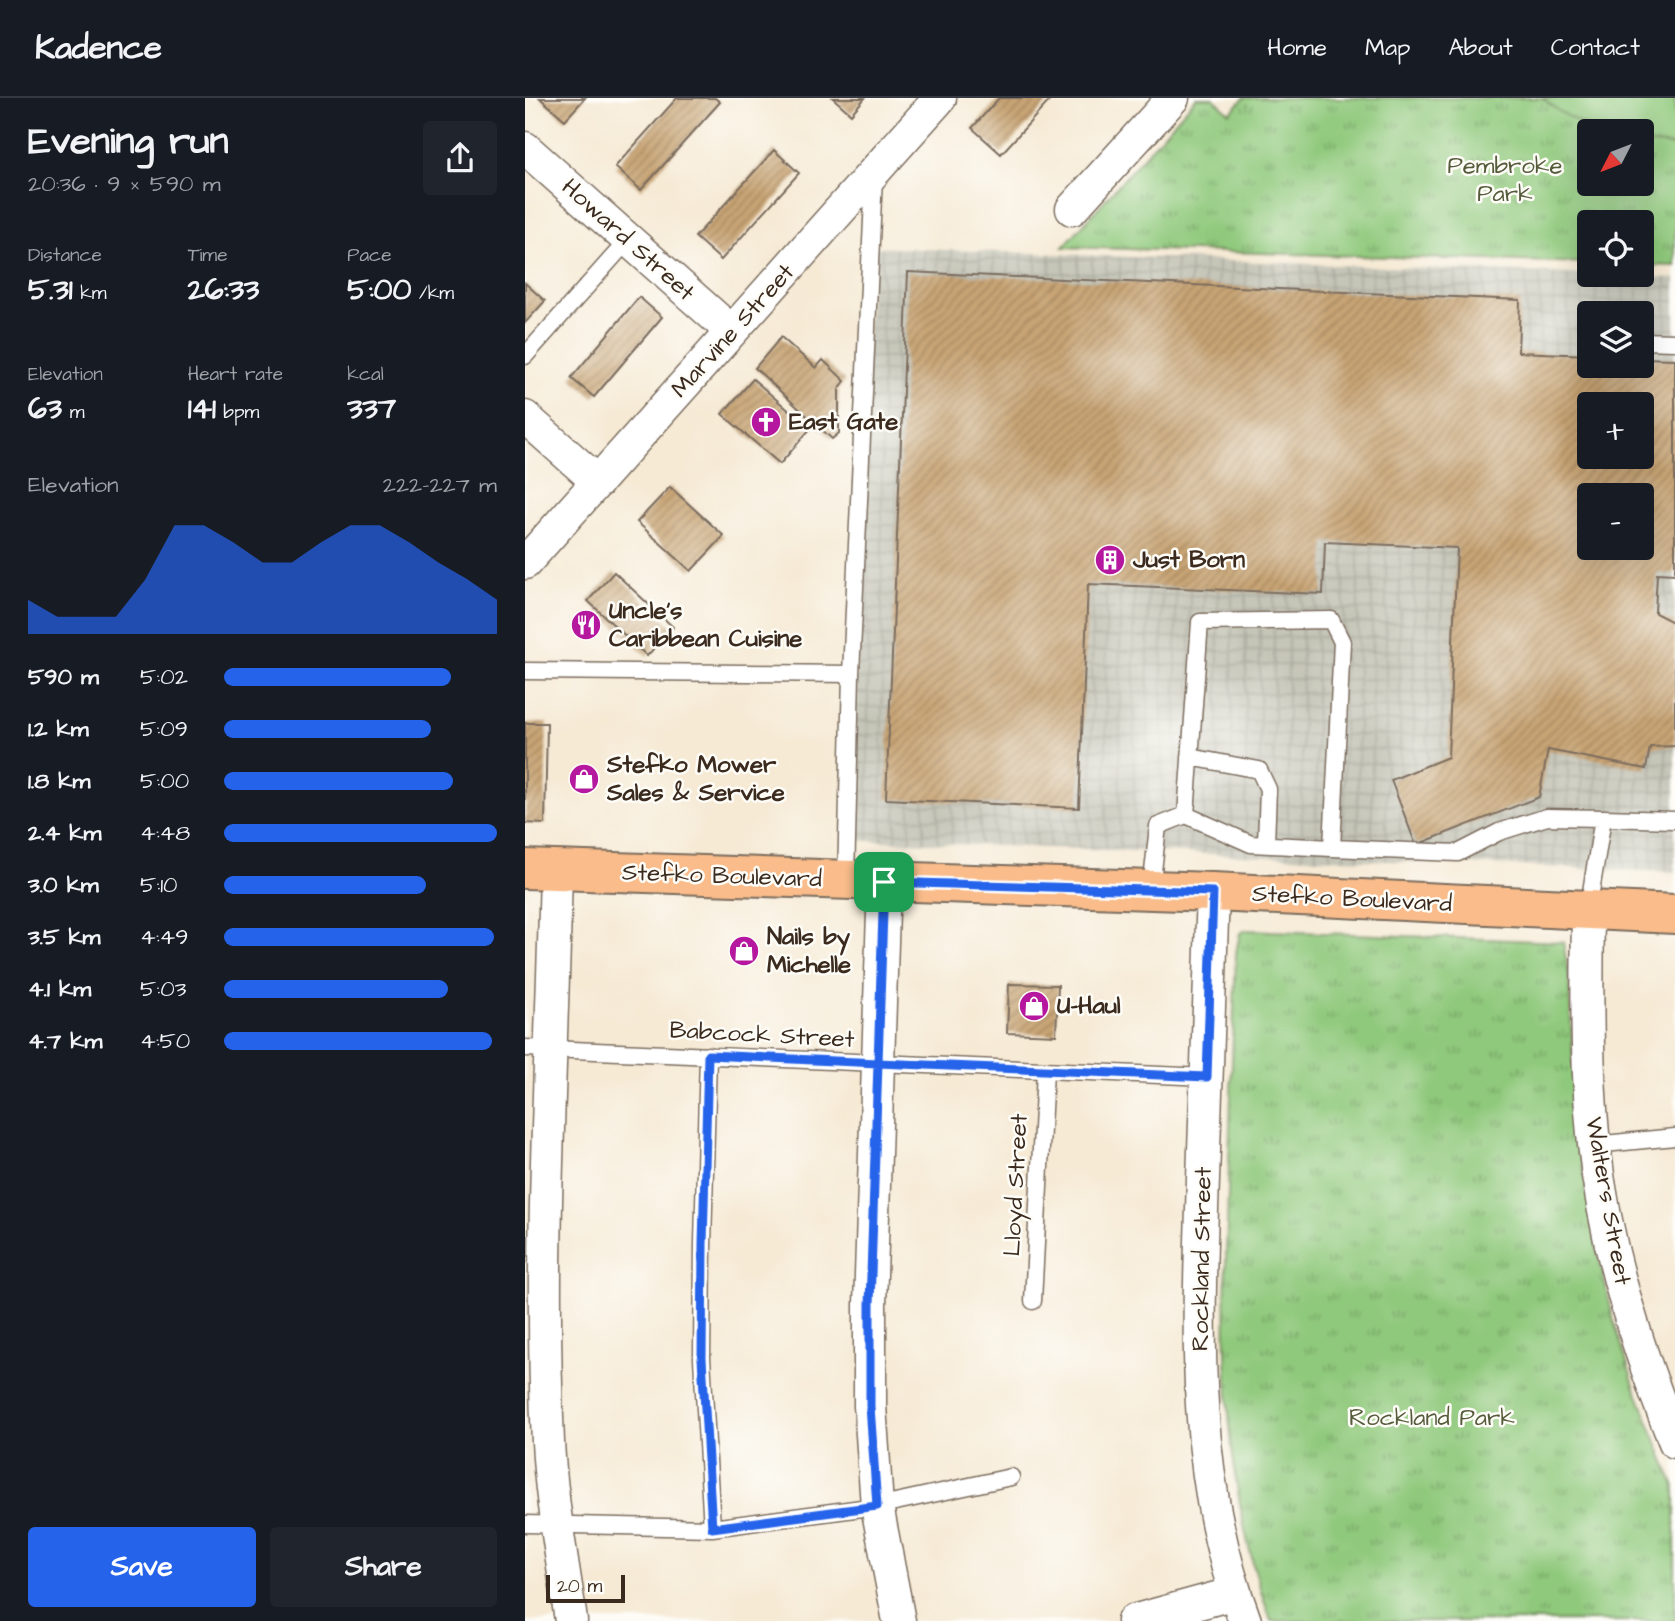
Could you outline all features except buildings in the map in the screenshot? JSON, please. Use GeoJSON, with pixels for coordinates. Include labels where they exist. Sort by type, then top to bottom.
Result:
{"type":"FeatureCollection","features":[{"type":"Feature","properties":{"kind":"main road","name":"Stefko Boulevard"},"geometry":{"type":"LineString","coordinates":[[540,869],[1213,892],[1675,914]]}},
{"type":"Feature","properties":{"kind":"street","name":"Marvine Street"},"geometry":{"type":"LineString","coordinates":[[525,563],[940,98]]}},
{"type":"Feature","properties":{"kind":"street"},"geometry":{"type":"LineString","coordinates":[[1072,209],[1173,98]]}},
{"type":"Feature","properties":{"kind":"street","name":"Howard Street"},"geometry":{"type":"LineString","coordinates":[[525,148],[731,331]]}},
{"type":"Feature","properties":{"kind":"street"},"geometry":{"type":"LineString","coordinates":[[525,417],[598,482]]}},
{"type":"Feature","properties":{"kind":"street"},"geometry":{"type":"LineString","coordinates":[[540,869],[538,1048],[545,1228],[545,1366],[549,1446],[571,1621]]}},
{"type":"Feature","properties":{"kind":"street"},"geometry":{"type":"LineString","coordinates":[[884,882],[870,1305],[870,1406],[877,1506],[899,1621]]}},
{"type":"Feature","properties":{"kind":"street","name":"Rockland Street"},"geometry":{"type":"LineString","coordinates":[[1213,892],[1199,1290],[1201,1410],[1213,1507],[1240,1607]]}},
{"type":"Feature","properties":{"kind":"street","name":"Walters Street"},"geometry":{"type":"LineString","coordinates":[[1588,910],[1589,1054],[1594,1145],[1622,1286],[1675,1442]]}},
{"type":"Feature","properties":{"kind":"street"},"geometry":{"type":"LineString","coordinates":[[1133,1621],[1240,1607]]}},
{"type":"Feature","properties":{"kind":"lane"},"geometry":{"type":"LineString","coordinates":[[846,880],[852,674],[874,174]]}},
{"type":"Feature","properties":{"kind":"lane"},"geometry":{"type":"LineString","coordinates":[[525,356],[628,240]]}},
{"type":"Feature","properties":{"kind":"lane"},"geometry":{"type":"LineString","coordinates":[[1654,341],[1675,342]]}},
{"type":"Feature","properties":{"kind":"lane"},"geometry":{"type":"LineString","coordinates":[[1186,815],[1200,622],[1331,620],[1342,642],[1332,848]]}},
{"type":"Feature","properties":{"kind":"lane"},"geometry":{"type":"LineString","coordinates":[[525,671],[852,674]]}},
{"type":"Feature","properties":{"kind":"lane"},"geometry":{"type":"LineString","coordinates":[[1190,757],[1259,770],[1268,789],[1266,845]]}},
{"type":"Feature","properties":{"kind":"lane"},"geometry":{"type":"LineString","coordinates":[[1151,890],[1158,826],[1186,815],[1251,844],[1458,853],[1499,832],[1548,817],[1675,820]]}},
{"type":"Feature","properties":{"kind":"lane"},"geometry":{"type":"LineString","coordinates":[[1588,910],[1603,818]]}},
{"type":"Feature","properties":{"kind":"lane","name":"Babcock Street"},"geometry":{"type":"LineString","coordinates":[[538,1048],[1207,1077]]}},
{"type":"Feature","properties":{"kind":"lane"},"geometry":{"type":"LineString","coordinates":[[708,1055],[702,1358],[712,1528]]}},
{"type":"Feature","properties":{"kind":"lane","name":"Lloyd Street"},"geometry":{"type":"LineString","coordinates":[[1033,1301],[1045,1071]]}},
{"type":"Feature","properties":{"kind":"lane"},"geometry":{"type":"LineString","coordinates":[[1594,1145],[1675,1137]]}},
{"type":"Feature","properties":{"kind":"lane"},"geometry":{"type":"LineString","coordinates":[[525,1524],[712,1528],[877,1506],[1010,1478]]}},
{"type":"Feature","properties":{"kind":"shaded area","name":"Just Born"},"geometry":{"type":"Polygon","coordinates":[[[871,247],[1577,274],[1577,287],[1654,287],[1654,277],[1675,278],[1675,872],[850,840],[871,247]]]}},
{"type":"Feature","properties":{"kind":"green space","name":"Pembroke Park"},"geometry":{"type":"Polygon","coordinates":[[[1196,98],[1213,98],[1230,113],[1244,98],[1675,98],[1675,266],[1654,265],[1654,210],[1577,210],[1577,263],[1063,247],[1196,98]]]}},
{"type":"Feature","properties":{"kind":"green space"},"geometry":{"type":"Polygon","coordinates":[[[1542,98],[1675,98],[1675,146],[1654,144],[1654,119],[1577,119],[1577,121],[1542,98]]]}},
{"type":"Feature","properties":{"kind":"green space","name":"Rockland Park"},"geometry":{"type":"Polygon","coordinates":[[[1247,930],[1563,942],[1569,975],[1576,1133],[1597,1249],[1613,1318],[1634,1385],[1675,1487],[1675,1621],[1271,1621],[1254,1569],[1242,1516],[1234,1463],[1226,1355],[1226,1246],[1236,953],[1240,933],[1247,930]]]}},
{"type":"Feature","properties":{"kind":"place","name":"East Gate"},"geometry":{"type":"Point","coordinates":[766,422]}},
{"type":"Feature","properties":{"kind":"place","name":"Just Born"},"geometry":{"type":"Point","coordinates":[1110,560]}},
{"type":"Feature","properties":{"kind":"place","name":"Uncle's Caribbean Cuisine"},"geometry":{"type":"Point","coordinates":[586,625]}},
{"type":"Feature","properties":{"kind":"place","name":"Stefko Mower Sales & Service"},"geometry":{"type":"Point","coordinates":[584,779]}},
{"type":"Feature","properties":{"kind":"place","name":"Nails by Michelle"},"geometry":{"type":"Point","coordinates":[744,951]}},
{"type":"Feature","properties":{"kind":"place","name":"U-Haul"},"geometry":{"type":"Point","coordinates":[1034,1006]}},
{"type":"Feature","properties":{"kind":"route"},"geometry":{"type":"LineString","coordinates":[[884,882],[878,1063],[708,1055],[702,1358],[712,1528],[877,1506],[870,1406],[870,1305],[878,1063],[1207,1077],[1213,892],[884,882]]}}]}
